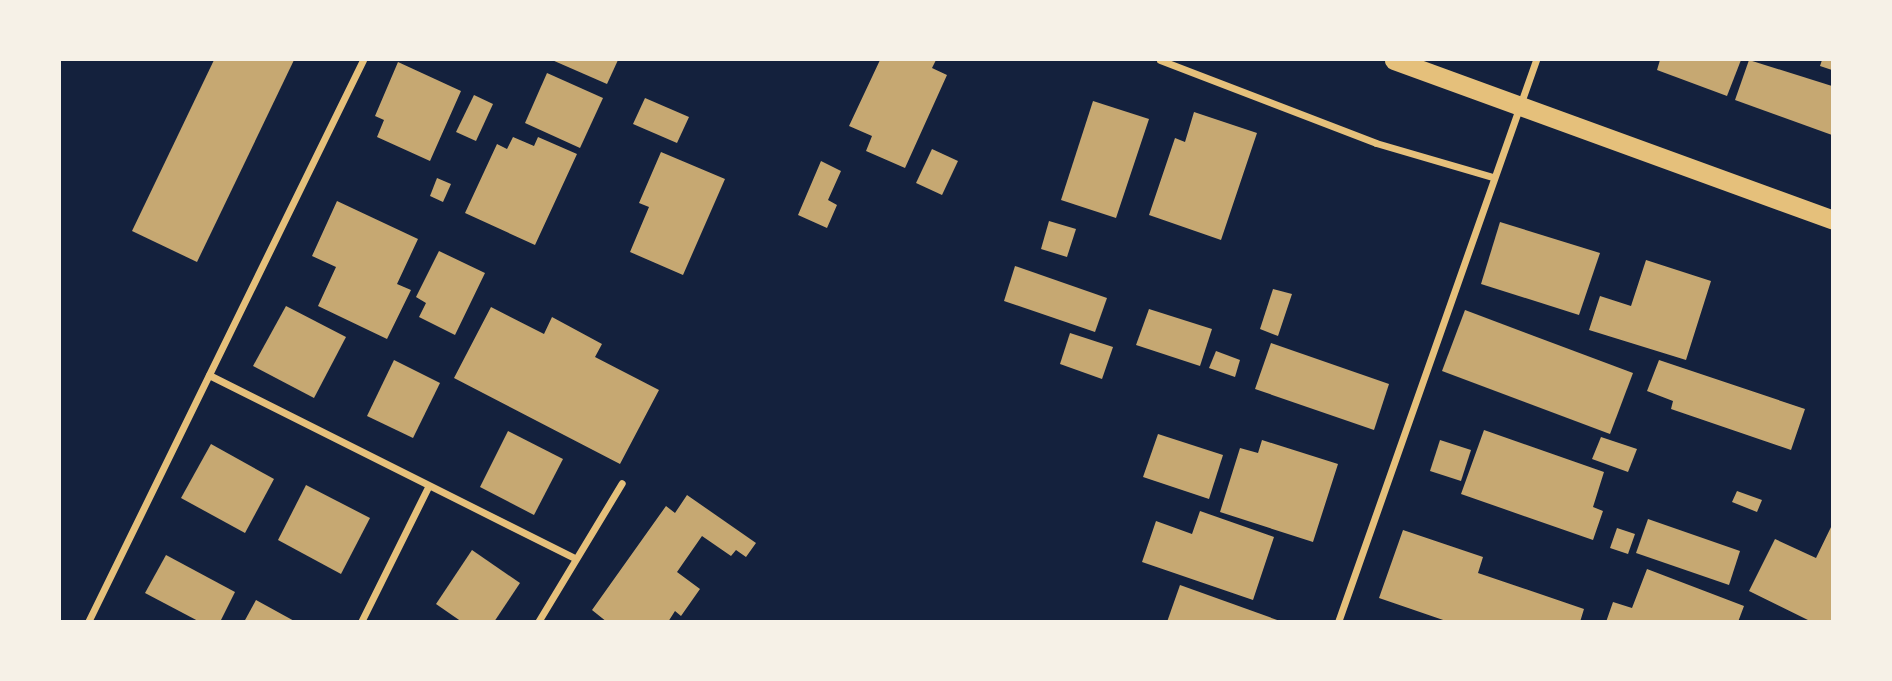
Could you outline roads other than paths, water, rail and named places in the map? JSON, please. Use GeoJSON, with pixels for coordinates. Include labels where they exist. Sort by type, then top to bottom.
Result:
{"type":"FeatureCollection","features":[{"type":"Feature","properties":{"kind":"highway"},"geometry":{"type":"LineString","coordinates":[[1394,60],[1832,219]]}},
{"type":"Feature","properties":{"kind":"street"},"geometry":{"type":"LineString","coordinates":[[88,621],[363,60]]}},
{"type":"Feature","properties":{"kind":"street"},"geometry":{"type":"LineString","coordinates":[[1160,60],[1376,143],[1492,177]]}},
{"type":"Feature","properties":{"kind":"street"},"geometry":{"type":"LineString","coordinates":[[1338,621],[1492,177],[1536,60]]}},
{"type":"Feature","properties":{"kind":"street"},"geometry":{"type":"LineString","coordinates":[[209,375],[574,558]]}},
{"type":"Feature","properties":{"kind":"street"},"geometry":{"type":"LineString","coordinates":[[538,621],[622,483]]}},
{"type":"Feature","properties":{"kind":"street"},"geometry":{"type":"LineString","coordinates":[[360,621],[428,487]]}}]}
